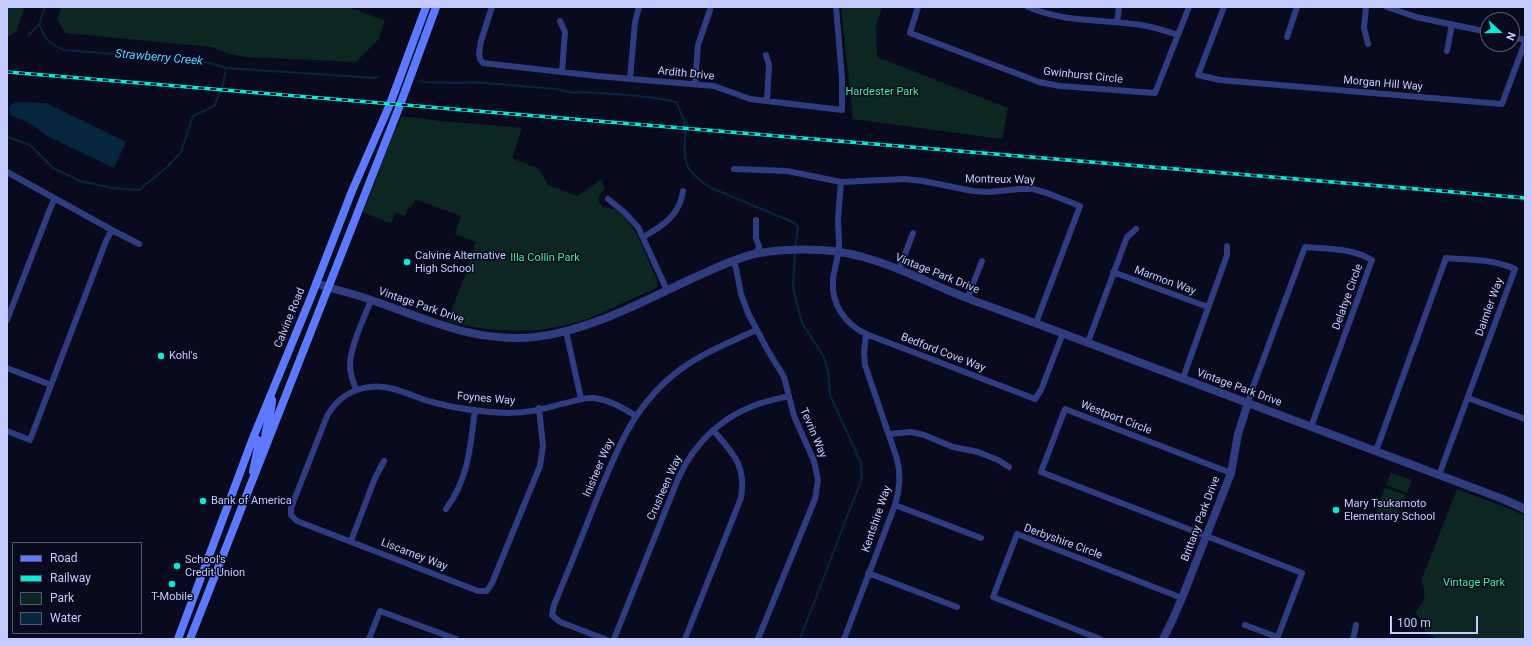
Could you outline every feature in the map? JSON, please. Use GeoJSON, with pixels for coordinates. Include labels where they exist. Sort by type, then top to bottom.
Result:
{"type":"FeatureCollection","features":[{"type":"Feature","properties":{"kind":"main road","name":"Calvine Road"},"geometry":{"type":"LineString","coordinates":[[178,639],[253,438],[352,191],[390,104],[426,7]]}},
{"type":"Feature","properties":{"kind":"main road"},"geometry":{"type":"LineString","coordinates":[[190,639],[400,105],[436,7]]}},
{"type":"Feature","properties":{"kind":"main road"},"geometry":{"type":"LineString","coordinates":[[268,441],[266,436],[272,408],[272,393]]}},
{"type":"Feature","properties":{"kind":"main road"},"geometry":{"type":"LineString","coordinates":[[252,482],[254,464],[259,443],[258,440],[253,438]]}},
{"type":"Feature","properties":{"kind":"main road"},"geometry":{"type":"LineString","coordinates":[[211,585],[211,573],[220,548],[215,540]]}},
{"type":"Feature","properties":{"kind":"street","name":"Ardith Drive"},"geometry":{"type":"LineString","coordinates":[[492,7],[480,48],[480,59],[483,63],[630,79],[714,86],[750,99],[842,110],[842,78],[836,7]]}},
{"type":"Feature","properties":{"kind":"street"},"geometry":{"type":"LineString","coordinates":[[630,79],[635,22],[639,7]]}},
{"type":"Feature","properties":{"kind":"street","name":"Gwinhurst Circle"},"geometry":{"type":"LineString","coordinates":[[918,7],[910,33],[1026,78],[1060,86],[1155,94],[1178,35]]}},
{"type":"Feature","properties":{"kind":"street"},"geometry":{"type":"LineString","coordinates":[[1028,7],[1063,18],[1147,26],[1178,35],[1189,7]]}},
{"type":"Feature","properties":{"kind":"street"},"geometry":{"type":"LineString","coordinates":[[1116,22],[1119,7]]}},
{"type":"Feature","properties":{"kind":"street","name":"Morgan Hill Way"},"geometry":{"type":"LineString","coordinates":[[1224,7],[1198,75],[1220,80],[1502,104],[1525,41]]}},
{"type":"Feature","properties":{"kind":"street"},"geometry":{"type":"LineString","coordinates":[[1287,37],[1297,7]]}},
{"type":"Feature","properties":{"kind":"street"},"geometry":{"type":"LineString","coordinates":[[1366,7],[1364,28],[1368,44]]}},
{"type":"Feature","properties":{"kind":"street"},"geometry":{"type":"LineString","coordinates":[[1387,7],[1416,17],[1480,30]]}},
{"type":"Feature","properties":{"kind":"street"},"geometry":{"type":"LineString","coordinates":[[694,84],[698,45],[710,10]]}},
{"type":"Feature","properties":{"kind":"street"},"geometry":{"type":"LineString","coordinates":[[560,21],[565,32],[562,72]]}},
{"type":"Feature","properties":{"kind":"street"},"geometry":{"type":"LineString","coordinates":[[1447,51],[1452,24]]}},
{"type":"Feature","properties":{"kind":"street"},"geometry":{"type":"LineString","coordinates":[[766,55],[769,65],[767,101]]}},
{"type":"Feature","properties":{"kind":"street"},"geometry":{"type":"LineString","coordinates":[[734,169],[787,171],[841,182]]}},
{"type":"Feature","properties":{"kind":"street"},"geometry":{"type":"LineString","coordinates":[[7,172],[139,244]]}},
{"type":"Feature","properties":{"kind":"street","name":"Montreux Way"},"geometry":{"type":"LineString","coordinates":[[841,182],[904,179],[923,181],[973,191],[988,192],[1026,189],[1047,193],[1080,206],[1036,322]]}},
{"type":"Feature","properties":{"kind":"street","name":"Bedford Cove Way"},"geometry":{"type":"LineString","coordinates":[[841,182],[838,217],[838,252],[833,281],[836,301],[841,313],[850,324],[866,334],[1035,399],[1041,390],[1063,333]]}},
{"type":"Feature","properties":{"kind":"street"},"geometry":{"type":"LineString","coordinates":[[643,237],[660,228],[670,220],[681,203],[683,191]]}},
{"type":"Feature","properties":{"kind":"street"},"geometry":{"type":"LineString","coordinates":[[7,320],[55,198]]}},
{"type":"Feature","properties":{"kind":"street"},"geometry":{"type":"LineString","coordinates":[[608,199],[624,212],[638,227],[667,290]]}},
{"type":"Feature","properties":{"kind":"street"},"geometry":{"type":"LineString","coordinates":[[756,220],[756,238],[758,246],[757,254]]}},
{"type":"Feature","properties":{"kind":"street"},"geometry":{"type":"LineString","coordinates":[[1088,342],[1127,237],[1136,229]]}},
{"type":"Feature","properties":{"kind":"street"},"geometry":{"type":"LineString","coordinates":[[7,431],[30,440],[106,241],[112,230]]}},
{"type":"Feature","properties":{"kind":"street"},"geometry":{"type":"LineString","coordinates":[[899,270],[913,233]]}},
{"type":"Feature","properties":{"kind":"street"},"geometry":{"type":"LineString","coordinates":[[1183,378],[1227,255],[1227,246]]}},
{"type":"Feature","properties":{"kind":"street","name":"Delahye Circle"},"geometry":{"type":"LineString","coordinates":[[1248,403],[1305,247],[1347,250],[1360,254],[1372,260],[1311,427]]}},
{"type":"Feature","properties":{"kind":"street","name":"Vintage Park Drive"},"geometry":{"type":"LineString","coordinates":[[316,283],[328,288],[371,300],[446,328],[496,337],[520,338],[566,331],[601,320],[733,261],[757,254],[791,250],[824,250],[838,252],[872,260],[899,270],[967,298],[1036,322],[1503,499],[1525,509]]}},
{"type":"Feature","properties":{"kind":"street","name":"Daimler Way"},"geometry":{"type":"LineString","coordinates":[[1376,451],[1446,258],[1496,262],[1515,269],[1439,475]]}},
{"type":"Feature","properties":{"kind":"street","name":"Tevrin Way"},"geometry":{"type":"LineString","coordinates":[[733,261],[736,268],[741,294],[756,330],[782,372],[787,383],[794,416],[816,467],[818,486],[815,499],[758,639]]}},
{"type":"Feature","properties":{"kind":"street"},"geometry":{"type":"LineString","coordinates":[[967,298],[982,261]]}},
{"type":"Feature","properties":{"kind":"street","name":"Marmon Way"},"geometry":{"type":"LineString","coordinates":[[1113,272],[1208,307]]}},
{"type":"Feature","properties":{"kind":"street"},"geometry":{"type":"LineString","coordinates":[[356,390],[351,371],[351,358],[371,300]]}},
{"type":"Feature","properties":{"kind":"street","name":"Inisheer Way"},"geometry":{"type":"LineString","coordinates":[[605,639],[560,622],[552,615],[554,605],[619,446],[636,416],[660,387],[681,369],[711,351],[756,330]]}},
{"type":"Feature","properties":{"kind":"street"},"geometry":{"type":"LineString","coordinates":[[566,331],[581,399]]}},
{"type":"Feature","properties":{"kind":"street","name":"Kentshire Way"},"geometry":{"type":"LineString","coordinates":[[844,639],[895,504],[899,485],[897,459],[865,365],[864,352],[866,334]]}},
{"type":"Feature","properties":{"kind":"street"},"geometry":{"type":"LineString","coordinates":[[7,368],[52,385]]}},
{"type":"Feature","properties":{"kind":"street","name":"Foynes Way"},"geometry":{"type":"LineString","coordinates":[[356,390],[370,387],[383,387],[433,402],[475,410],[518,413],[581,399],[593,398],[614,403],[636,416]]}},
{"type":"Feature","properties":{"kind":"street","name":"Liscarney Way"},"geometry":{"type":"LineString","coordinates":[[356,390],[342,398],[327,416],[291,508],[291,516],[297,521],[478,591],[487,591],[492,582],[540,466],[543,446],[540,408]]}},
{"type":"Feature","properties":{"kind":"street","name":"Crusheen Way"},"geometry":{"type":"LineString","coordinates":[[614,639],[681,472],[695,449],[713,430],[724,421],[741,411],[760,403],[789,396]]}},
{"type":"Feature","properties":{"kind":"street"},"geometry":{"type":"LineString","coordinates":[[1468,398],[1525,419]]}},
{"type":"Feature","properties":{"kind":"street","name":"Brittany Park Drive"},"geometry":{"type":"LineString","coordinates":[[1163,639],[1182,598],[1231,473],[1238,434],[1248,403]]}},
{"type":"Feature","properties":{"kind":"street"},"geometry":{"type":"LineString","coordinates":[[446,509],[459,489],[467,467],[475,410]]}},
{"type":"Feature","properties":{"kind":"street","name":"Westport Circle"},"geometry":{"type":"LineString","coordinates":[[1206,536],[1041,472],[1063,416],[1066,410],[1231,473]]}},
{"type":"Feature","properties":{"kind":"street"},"geometry":{"type":"LineString","coordinates":[[685,639],[742,492],[742,478],[736,459],[729,448],[713,430]]}},
{"type":"Feature","properties":{"kind":"street"},"geometry":{"type":"LineString","coordinates":[[889,434],[911,432],[924,435],[953,447],[978,452],[998,460],[1009,467]]}},
{"type":"Feature","properties":{"kind":"street"},"geometry":{"type":"LineString","coordinates":[[351,541],[375,478],[384,461]]}},
{"type":"Feature","properties":{"kind":"street"},"geometry":{"type":"LineString","coordinates":[[895,504],[981,538]]}},
{"type":"Feature","properties":{"kind":"street","name":"Derbyshire Circle"},"geometry":{"type":"LineString","coordinates":[[1100,639],[993,597],[1017,534],[1182,598]]}},
{"type":"Feature","properties":{"kind":"street"},"geometry":{"type":"LineString","coordinates":[[1206,536],[1302,573],[1277,638],[1245,625]]}},
{"type":"Feature","properties":{"kind":"street"},"geometry":{"type":"LineString","coordinates":[[868,573],[957,607]]}},
{"type":"Feature","properties":{"kind":"street"},"geometry":{"type":"LineString","coordinates":[[369,639],[380,611],[456,639]]}},
{"type":"Feature","properties":{"kind":"street"},"geometry":{"type":"LineString","coordinates":[[1353,639],[1356,625]]}},
{"type":"Feature","properties":{"kind":"green space"},"geometry":{"type":"Polygon","coordinates":[[[7,7],[25,7],[16,32],[7,37],[7,7]]]}},
{"type":"Feature","properties":{"kind":"green space"},"geometry":{"type":"Polygon","coordinates":[[[61,7],[349,7],[385,21],[378,40],[356,62],[246,57],[230,54],[212,47],[65,33],[57,19],[61,7]]]}},
{"type":"Feature","properties":{"kind":"green space","name":"Hardester Park"},"geometry":{"type":"Polygon","coordinates":[[[841,7],[882,7],[876,26],[877,57],[1008,108],[1002,139],[853,119],[841,7]]]}},
{"type":"Feature","properties":{"kind":"green space","name":"Illa Collin Park"},"geometry":{"type":"Polygon","coordinates":[[[401,117],[522,128],[512,158],[539,169],[548,185],[577,196],[601,180],[605,190],[599,197],[599,203],[604,207],[617,211],[634,230],[643,246],[657,280],[657,286],[652,290],[590,318],[548,329],[514,331],[497,330],[447,321],[469,266],[467,266],[476,242],[455,234],[461,216],[415,199],[405,216],[395,213],[391,224],[363,212],[401,117]]]}},
{"type":"Feature","properties":{"kind":"green space"},"geometry":{"type":"Polygon","coordinates":[[[1391,473],[1412,480],[1407,493],[1386,485],[1391,473]]]}},
{"type":"Feature","properties":{"kind":"green space"},"geometry":{"type":"Polygon","coordinates":[[[1385,488],[1406,495],[1401,508],[1380,500],[1385,488]]]}},
{"type":"Feature","properties":{"kind":"green space","name":"Vintage Park"},"geometry":{"type":"Polygon","coordinates":[[[1457,489],[1525,516],[1525,639],[1437,639],[1431,635],[1425,634],[1423,622],[1415,613],[1421,605],[1425,595],[1421,581],[1457,489]]]}},
{"type":"Feature","properties":{"kind":"green space"},"geometry":{"type":"Polygon","coordinates":[[[1380,503],[1401,511],[1396,523],[1375,515],[1380,503]]]}},
{"type":"Feature","properties":{"kind":"water"},"geometry":{"type":"Polygon","coordinates":[[[14,102],[46,103],[126,142],[114,168],[47,136],[33,125],[10,115],[9,108],[14,102]]]}},
{"type":"Feature","properties":{"kind":"waterway","name":"Strawberry Creek"},"geometry":{"type":"LineString","coordinates":[[7,137],[30,145],[53,168],[80,181],[112,188],[139,190],[166,168],[181,152],[193,116],[214,106],[223,85],[226,68],[203,61],[64,50],[59,48],[48,40],[43,34],[39,24],[45,7]]}},
{"type":"Feature","properties":{"kind":"waterway","name":"Strawberry Creek"},"geometry":{"type":"LineString","coordinates":[[28,36],[39,24]]}},
{"type":"Feature","properties":{"kind":"waterway"},"geometry":{"type":"LineString","coordinates":[[226,68],[378,77]]}},
{"type":"Feature","properties":{"kind":"waterway"},"geometry":{"type":"LineString","coordinates":[[421,81],[456,83],[473,82],[557,89],[573,93],[580,92],[640,96],[676,102],[683,119],[687,124],[685,134],[685,154],[686,161],[691,172],[711,188],[793,222],[798,227],[795,248]]}},
{"type":"Feature","properties":{"kind":"waterway"},"geometry":{"type":"LineString","coordinates":[[684,121],[683,132],[685,134]]}},
{"type":"Feature","properties":{"kind":"waterway"},"geometry":{"type":"LineString","coordinates":[[795,253],[793,287],[802,323],[824,357],[828,372],[830,395],[861,463],[862,478],[800,639]]}},
{"type":"Feature","properties":{"kind":"railway"},"geometry":{"type":"LineString","coordinates":[[7,72],[1525,198]]}},
{"type":"Feature","properties":{"kind":"place","name":"Calvine Alternative High School"},"geometry":{"type":"Point","coordinates":[407,262]}},
{"type":"Feature","properties":{"kind":"place","name":"Kohl's"},"geometry":{"type":"Point","coordinates":[161,356]}},
{"type":"Feature","properties":{"kind":"place","name":"Bank of America"},"geometry":{"type":"Point","coordinates":[203,501]}},
{"type":"Feature","properties":{"kind":"place","name":"Mary Tsukamoto Elementary School"},"geometry":{"type":"Point","coordinates":[1336,510]}},
{"type":"Feature","properties":{"kind":"place","name":"School's Credit Union"},"geometry":{"type":"Point","coordinates":[177,566]}},
{"type":"Feature","properties":{"kind":"place","name":"T-Mobile"},"geometry":{"type":"Point","coordinates":[172,584]}}]}
